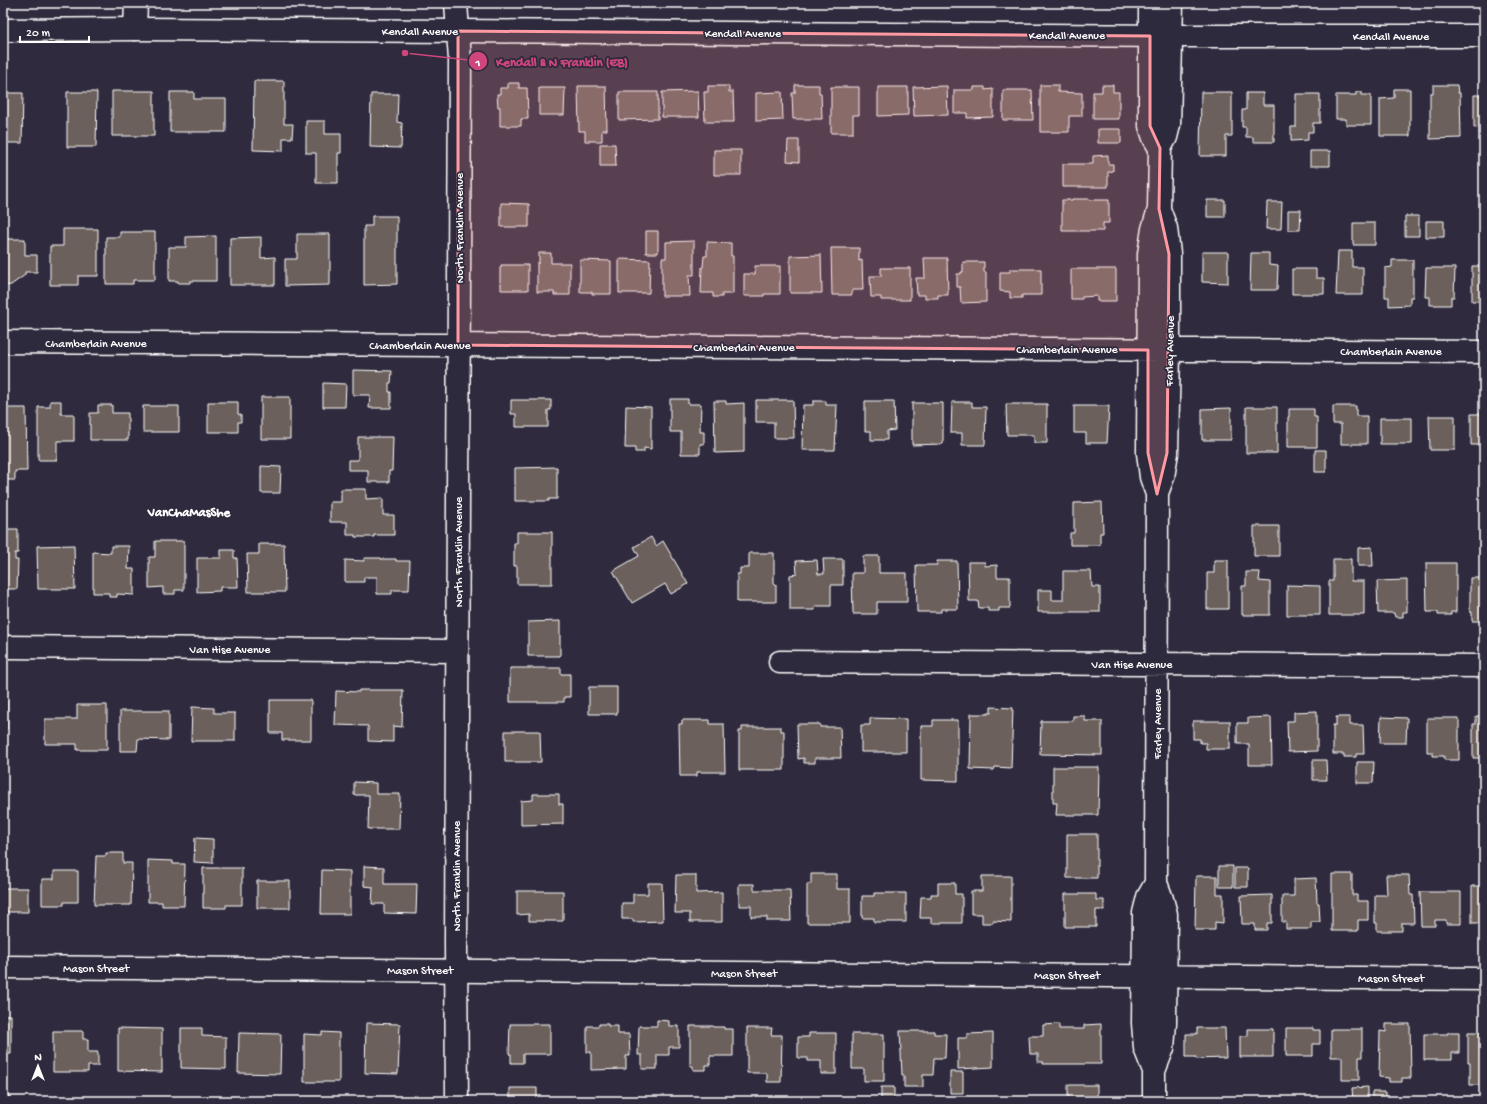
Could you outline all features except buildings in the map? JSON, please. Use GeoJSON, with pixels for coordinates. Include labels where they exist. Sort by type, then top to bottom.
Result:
{"type":"FeatureCollection","features":[{"type":"Feature","properties":{"kind":"street"},"geometry":{"type":"LineString","coordinates":[[136,3],[136,29]]}},
{"type":"Feature","properties":{"kind":"street","name":"North Franklin Avenue"},"geometry":{"type":"LineString","coordinates":[[456,3],[460,60],[456,970],[457,1101]]}},
{"type":"Feature","properties":{"kind":"street","name":"Farley Avenue"},"geometry":{"type":"LineString","coordinates":[[1150,3],[1150,126],[1154,138],[1160,148]]}},
{"type":"Feature","properties":{"kind":"street","name":"Farley Avenue"},"geometry":{"type":"LineString","coordinates":[[1154,1071],[1163,1048],[1165,1023],[1166,914],[1156,883],[1157,494],[1163,477],[1167,453],[1158,350],[1170,254],[1166,228],[1159,208],[1160,148],[1166,137],[1169,126],[1172,3]]}},
{"type":"Feature","properties":{"kind":"street","name":"Kendall Avenue"},"geometry":{"type":"LineString","coordinates":[[3,30],[136,29],[1150,36],[1484,36]]}},
{"type":"Feature","properties":{"kind":"street","name":"Chamberlain Avenue"},"geometry":{"type":"LineString","coordinates":[[3,342],[1484,352]]}},
{"type":"Feature","properties":{"kind":"street","name":"Van Hise Avenue"},"geometry":{"type":"LineString","coordinates":[[3,647],[457,651]]}},
{"type":"Feature","properties":{"kind":"street","name":"Van Hise Avenue"},"geometry":{"type":"LineString","coordinates":[[780,662],[1484,666]]}},
{"type":"Feature","properties":{"kind":"street","name":"Farley Avenue"},"geometry":{"type":"LineString","coordinates":[[1154,1101],[1154,1071],[1145,1048],[1142,1023],[1144,913],[1148,897],[1156,883]]}},
{"type":"Feature","properties":{"kind":"street","name":"Mason Street"},"geometry":{"type":"LineString","coordinates":[[3,967],[1484,979]]}},
{"type":"Feature","properties":{"kind":"highlighted area"},"geometry":{"type":"Polygon","coordinates":[[[458,31],[1150,36],[1150,126],[1160,148],[1159,209],[1169,254],[1167,453],[1157,494],[1148,453],[1148,350],[458,345],[458,31]]]}},
{"type":"Feature","properties":{"kind":"place","name":"Kendall & N Franklin (EB)"},"geometry":{"type":"Point","coordinates":[405,53]}},
{"type":"Feature","properties":{"kind":"district","name":"VanChaMasShe"},"geometry":{"type":"Point","coordinates":[189,511]}}]}
